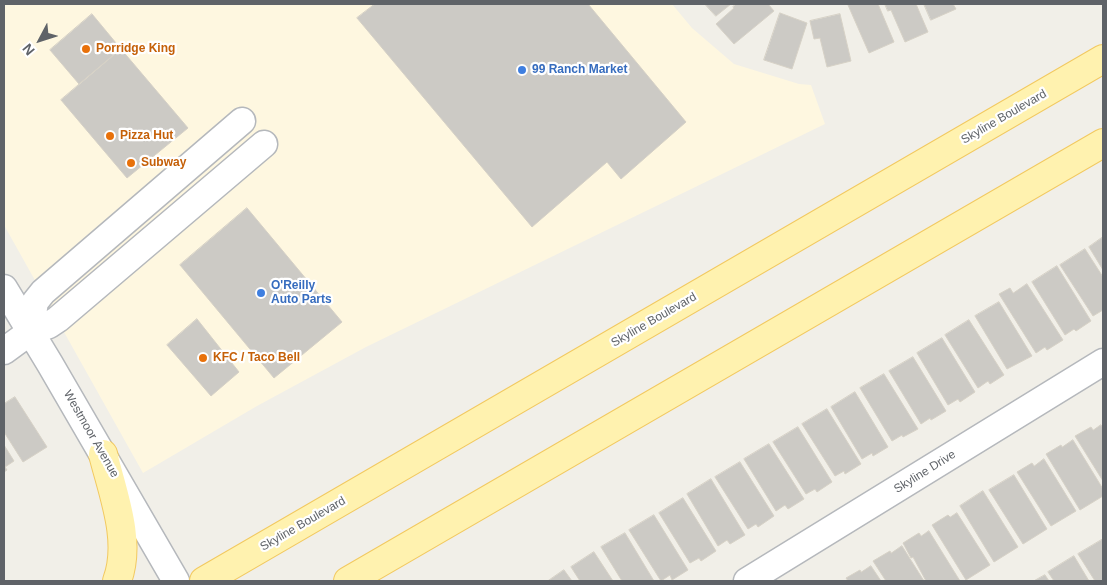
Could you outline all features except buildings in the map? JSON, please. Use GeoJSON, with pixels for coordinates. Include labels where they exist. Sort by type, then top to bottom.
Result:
{"type":"FeatureCollection","features":[{"type":"Feature","properties":{"kind":"main road","name":"Skyline Boulevard"},"geometry":{"type":"LineString","coordinates":[[204,581],[1103,59]]}},
{"type":"Feature","properties":{"kind":"main road"},"geometry":{"type":"LineString","coordinates":[[348,581],[1103,143]]}},
{"type":"Feature","properties":{"kind":"main road"},"geometry":{"type":"LineString","coordinates":[[103,454],[123,540],[123,561],[117,581]]}},
{"type":"Feature","properties":{"kind":"street"},"geometry":{"type":"LineString","coordinates":[[30,332],[36,302],[43,292],[242,121]]}},
{"type":"Feature","properties":{"kind":"street"},"geometry":{"type":"LineString","coordinates":[[4,351],[30,332],[58,319],[264,144]]}},
{"type":"Feature","properties":{"kind":"street","name":"Westmoor Avenue"},"geometry":{"type":"LineString","coordinates":[[4,288],[176,581]]}},
{"type":"Feature","properties":{"kind":"street","name":"Skyline Drive"},"geometry":{"type":"LineString","coordinates":[[748,581],[1103,362]]}},
{"type":"Feature","properties":{"kind":"shaded area"},"geometry":{"type":"Polygon","coordinates":[[[4,4],[672,4],[692,28],[734,64],[799,84],[811,85],[825,124],[366,347],[257,406],[143,473],[4,225],[4,4]]]}},
{"type":"Feature","properties":{"kind":"place","name":"Porridge King"},"geometry":{"type":"Point","coordinates":[86,49]}},
{"type":"Feature","properties":{"kind":"place","name":"99 Ranch Market"},"geometry":{"type":"Point","coordinates":[522,70]}},
{"type":"Feature","properties":{"kind":"place","name":"Pizza Hut"},"geometry":{"type":"Point","coordinates":[110,136]}},
{"type":"Feature","properties":{"kind":"place","name":"Subway"},"geometry":{"type":"Point","coordinates":[131,163]}},
{"type":"Feature","properties":{"kind":"place","name":"O'Reilly Auto Parts"},"geometry":{"type":"Point","coordinates":[261,293]}},
{"type":"Feature","properties":{"kind":"place","name":"KFC / Taco Bell"},"geometry":{"type":"Point","coordinates":[203,358]}}]}
